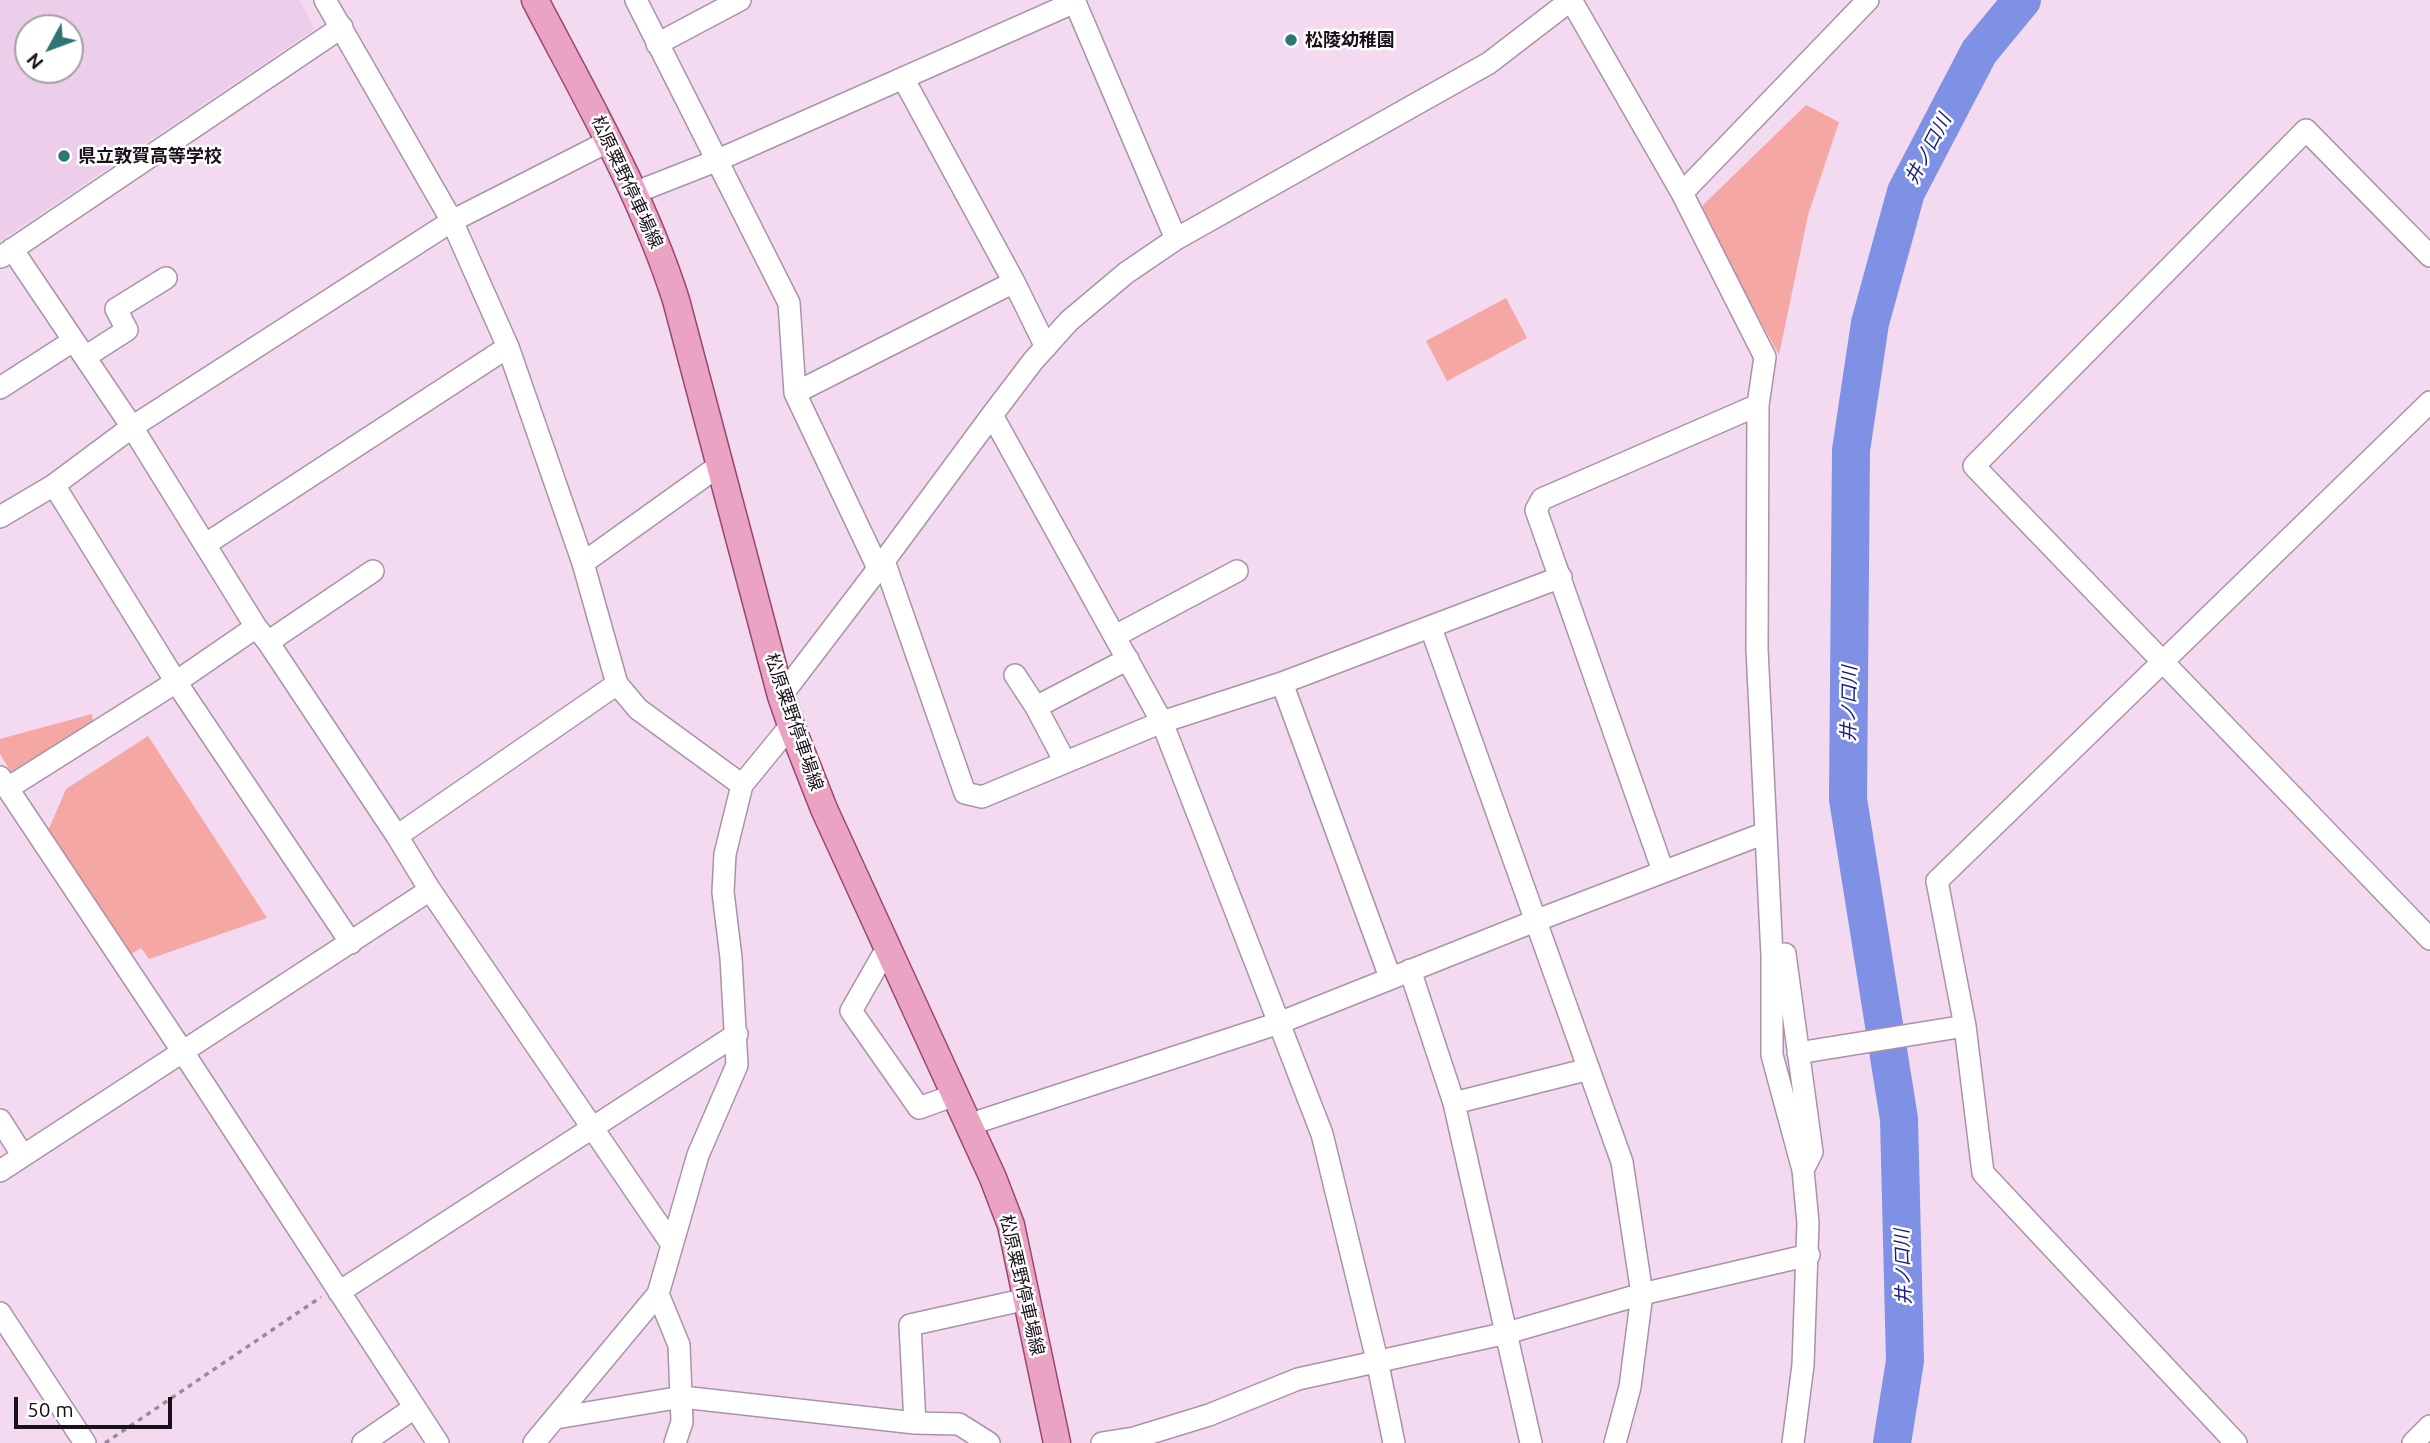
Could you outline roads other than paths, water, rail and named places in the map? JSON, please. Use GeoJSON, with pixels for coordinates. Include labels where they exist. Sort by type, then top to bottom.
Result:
{"type":"FeatureCollection","features":[{"type":"Feature","properties":{"kind":"main road","name":"松原粟野停車場線"},"geometry":{"type":"LineString","coordinates":[[535,0],[609,141],[661,254],[676,300],[781,695],[824,809],[955,1095],[1011,1225],[1057,1443]]}},
{"type":"Feature","properties":{"kind":"street"},"geometry":{"type":"LineString","coordinates":[[325,0],[453,221],[508,347],[583,563],[617,684],[638,709],[742,785]]}},
{"type":"Feature","properties":{"kind":"street"},"geometry":{"type":"LineString","coordinates":[[636,0],[789,303],[795,393],[881,565],[965,793],[982,797],[1162,722],[1282,683],[1561,578]]}},
{"type":"Feature","properties":{"kind":"street"},"geometry":{"type":"LineString","coordinates":[[657,44],[740,0]]}},
{"type":"Feature","properties":{"kind":"street"},"geometry":{"type":"LineString","coordinates":[[781,695],[992,415],[1069,321],[1126,273],[1176,239],[1489,63],[1571,0],[1682,193],[1765,357],[1758,405],[1757,649],[1772,956],[1772,1055],[1803,1170],[1809,1255],[1803,1365],[1793,1443]]}},
{"type":"Feature","properties":{"kind":"street"},"geometry":{"type":"LineString","coordinates":[[1682,193],[1868,0]]}},
{"type":"Feature","properties":{"kind":"street"},"geometry":{"type":"LineString","coordinates":[[634,193],[718,160],[1075,1],[1176,239]]}},
{"type":"Feature","properties":{"kind":"street"},"geometry":{"type":"LineString","coordinates":[[342,27],[6,253],[79,349],[430,890],[671,1243]]}},
{"type":"Feature","properties":{"kind":"street"},"geometry":{"type":"LineString","coordinates":[[903,78],[1014,282],[1046,347]]}},
{"type":"Feature","properties":{"kind":"street"},"geometry":{"type":"LineString","coordinates":[[2430,256],[2306,130],[1975,466],[2430,939]]}},
{"type":"Feature","properties":{"kind":"street"},"geometry":{"type":"LineString","coordinates":[[1,514],[54,485],[132,428],[453,221],[609,141]]}},
{"type":"Feature","properties":{"kind":"street"},"geometry":{"type":"LineString","coordinates":[[0,388],[79,349],[127,330],[116,309],[166,278]]}},
{"type":"Feature","properties":{"kind":"street"},"geometry":{"type":"LineString","coordinates":[[795,393],[1014,282]]}},
{"type":"Feature","properties":{"kind":"street"},"geometry":{"type":"LineString","coordinates":[[206,544],[508,347]]}},
{"type":"Feature","properties":{"kind":"street"},"geometry":{"type":"LineString","coordinates":[[2236,1443],[1983,1173],[1955,1029],[1937,881],[2430,402]]}},
{"type":"Feature","properties":{"kind":"street"},"geometry":{"type":"LineString","coordinates":[[1663,871],[1536,510],[1542,499],[1758,405]]}},
{"type":"Feature","properties":{"kind":"street"},"geometry":{"type":"LineString","coordinates":[[992,415],[1162,722],[1322,1134],[1377,1360],[1394,1443]]}},
{"type":"Feature","properties":{"kind":"street"},"geometry":{"type":"LineString","coordinates":[[583,563],[720,465]]}},
{"type":"Feature","properties":{"kind":"street"},"geometry":{"type":"LineString","coordinates":[[54,485],[176,682],[351,943]]}},
{"type":"Feature","properties":{"kind":"street"},"geometry":{"type":"LineString","coordinates":[[1115,636],[1237,570]]}},
{"type":"Feature","properties":{"kind":"street"},"geometry":{"type":"LineString","coordinates":[[373,571],[176,682],[5,794],[183,1052],[438,1443]]}},
{"type":"Feature","properties":{"kind":"street"},"geometry":{"type":"LineString","coordinates":[[1431,628],[1622,1162],[1642,1294],[1630,1387],[1615,1443]]}},
{"type":"Feature","properties":{"kind":"street"},"geometry":{"type":"LineString","coordinates":[[1036,706],[1128,659]]}},
{"type":"Feature","properties":{"kind":"street"},"geometry":{"type":"LineString","coordinates":[[1014,675],[1036,706],[1065,762]]}},
{"type":"Feature","properties":{"kind":"street"},"geometry":{"type":"LineString","coordinates":[[1282,683],[1454,1103],[1531,1443]]}},
{"type":"Feature","properties":{"kind":"street"},"geometry":{"type":"LineString","coordinates":[[397,836],[617,684]]}},
{"type":"Feature","properties":{"kind":"street"},"geometry":{"type":"LineString","coordinates":[[534,1443],[658,1294],[698,1155],[737,1065],[737,1034],[723,892],[725,854],[742,785],[791,725]]}},
{"type":"Feature","properties":{"kind":"street"},"geometry":{"type":"LineString","coordinates":[[968,1125],[1279,1023],[1535,920],[1765,833]]}},
{"type":"Feature","properties":{"kind":"street"},"geometry":{"type":"LineString","coordinates":[[0,1171],[430,890]]}},
{"type":"Feature","properties":{"kind":"street"},"geometry":{"type":"LineString","coordinates":[[887,948],[851,1011],[919,1108],[955,1095]]}},
{"type":"Feature","properties":{"kind":"street"},"geometry":{"type":"LineString","coordinates":[[1772,956],[1785,954],[1806,1051],[1812,1152],[1803,1170]]}},
{"type":"Feature","properties":{"kind":"street"},"geometry":{"type":"LineString","coordinates":[[1806,1051],[1955,1029]]}},
{"type":"Feature","properties":{"kind":"street"},"geometry":{"type":"LineString","coordinates":[[338,1290],[737,1034]]}},
{"type":"Feature","properties":{"kind":"street"},"geometry":{"type":"LineString","coordinates":[[1454,1103],[1589,1069]]}},
{"type":"Feature","properties":{"kind":"street"},"geometry":{"type":"LineString","coordinates":[[0,1120],[23,1156]]}},
{"type":"Feature","properties":{"kind":"street"},"geometry":{"type":"LineString","coordinates":[[1102,1443],[1134,1440],[1209,1415],[1298,1379],[1507,1333],[1642,1294],[1809,1255]]}},
{"type":"Feature","properties":{"kind":"street"},"geometry":{"type":"LineString","coordinates":[[658,1294],[679,1345],[682,1422],[675,1443]]}},
{"type":"Feature","properties":{"kind":"street"},"geometry":{"type":"LineString","coordinates":[[915,1423],[910,1325],[1027,1299]]}},
{"type":"Feature","properties":{"kind":"street"},"geometry":{"type":"LineString","coordinates":[[0,1313],[85,1443]]}},
{"type":"Feature","properties":{"kind":"street"},"geometry":{"type":"LineString","coordinates":[[556,1418],[682,1397],[915,1423],[959,1424],[989,1443]]}},
{"type":"Feature","properties":{"kind":"street"},"geometry":{"type":"LineString","coordinates":[[363,1443],[414,1408]]}},
{"type":"Feature","properties":{"kind":"street"},"geometry":{"type":"LineString","coordinates":[[2413,1443],[2430,1426]]}},
{"type":"Feature","properties":{"kind":"waterway","name":"井ノ口川"},"geometry":{"type":"LineString","coordinates":[[1892,1443],[1905,1361],[1899,1119],[1848,799],[1851,450],[1870,323],[1906,192],[1979,52],[2022,0]]}},
{"type":"Feature","properties":{"kind":"place","name":"松陵幼稚園"},"geometry":{"type":"Point","coordinates":[1291,40]}},
{"type":"Feature","properties":{"kind":"place","name":"県立敦賀高等学校"},"geometry":{"type":"Point","coordinates":[64,156]}}]}
